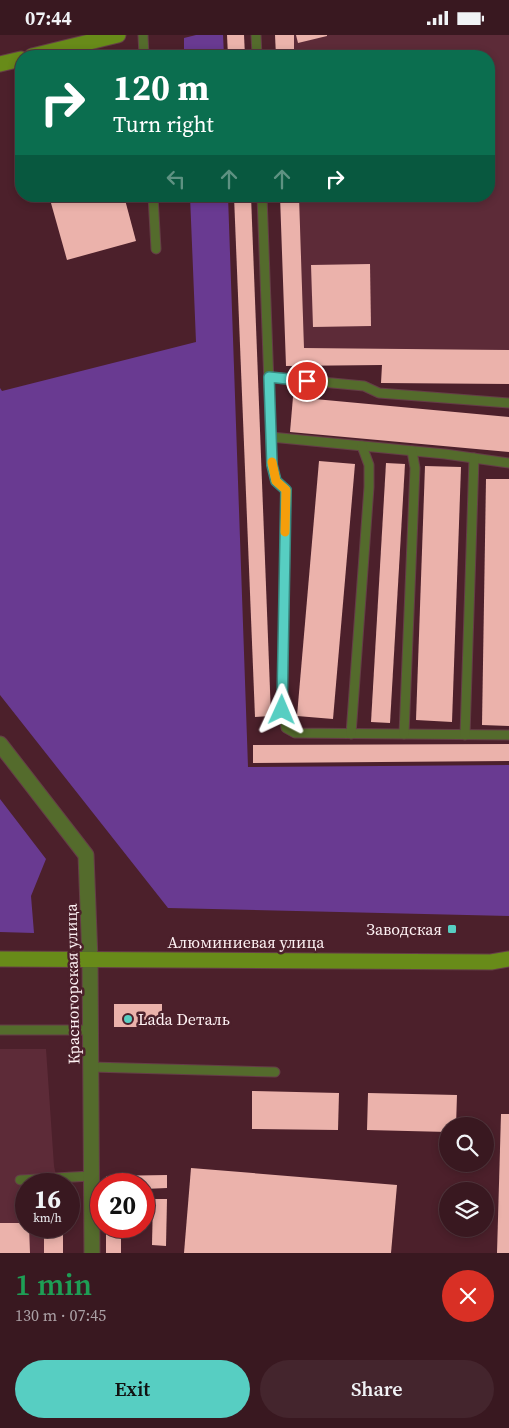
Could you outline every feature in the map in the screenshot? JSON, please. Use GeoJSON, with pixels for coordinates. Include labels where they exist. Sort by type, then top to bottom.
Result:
{"type":"FeatureCollection","features":[{"type":"Feature","properties":{"kind":"main road"},"geometry":{"type":"LineString","coordinates":[[57,50],[118,35]]}},
{"type":"Feature","properties":{"kind":"main road"},"geometry":{"type":"LineString","coordinates":[[0,64],[15,60]]}},
{"type":"Feature","properties":{"kind":"main road","name":"Алюминиевая улица"},"geometry":{"type":"LineString","coordinates":[[0,959],[491,962]]}},
{"type":"Feature","properties":{"kind":"main road"},"geometry":{"type":"LineString","coordinates":[[491,962],[509,959]]}},
{"type":"Feature","properties":{"kind":"main road"},"geometry":{"type":"LineString","coordinates":[[491,962],[509,966]]}},
{"type":"Feature","properties":{"kind":"street","name":"Красногорская улица"},"geometry":{"type":"LineString","coordinates":[[0,743],[86,855],[90,960],[91,1173]]}},
{"type":"Feature","properties":{"kind":"street","name":"Красногорская улица"},"geometry":{"type":"LineString","coordinates":[[92,1238],[92,1253]]}},
{"type":"Feature","properties":{"kind":"lane"},"geometry":{"type":"LineString","coordinates":[[143,35],[144,50]]}},
{"type":"Feature","properties":{"kind":"lane"},"geometry":{"type":"LineString","coordinates":[[256,35],[257,50]]}},
{"type":"Feature","properties":{"kind":"lane"},"geometry":{"type":"LineString","coordinates":[[153,202],[156,249]]}},
{"type":"Feature","properties":{"kind":"lane"},"geometry":{"type":"LineString","coordinates":[[262,202],[272,465],[276,481],[286,490],[282,710],[286,728],[295,733],[509,735]]}},
{"type":"Feature","properties":{"kind":"lane"},"geometry":{"type":"LineString","coordinates":[[269,377],[364,386],[379,393],[509,403]]}},
{"type":"Feature","properties":{"kind":"lane"},"geometry":{"type":"LineString","coordinates":[[271,437],[509,463]]}},
{"type":"Feature","properties":{"kind":"lane"},"geometry":{"type":"LineString","coordinates":[[351,734],[369,487],[369,465],[362,446]]}},
{"type":"Feature","properties":{"kind":"lane"},"geometry":{"type":"LineString","coordinates":[[404,734],[416,468],[412,451]]}},
{"type":"Feature","properties":{"kind":"lane"},"geometry":{"type":"LineString","coordinates":[[465,735],[474,458]]}},
{"type":"Feature","properties":{"kind":"lane"},"geometry":{"type":"LineString","coordinates":[[0,1030],[90,1030]]}},
{"type":"Feature","properties":{"kind":"lane"},"geometry":{"type":"LineString","coordinates":[[91,1067],[275,1072]]}},
{"type":"Feature","properties":{"kind":"shaded area"},"geometry":{"type":"Polygon","coordinates":[[[196,35],[223,35],[224,50],[184,50],[184,38],[196,35]]]}},
{"type":"Feature","properties":{"kind":"shaded area"},"geometry":{"type":"Polygon","coordinates":[[[294,35],[509,35],[509,350],[304,348],[299,202],[495,202],[495,50],[294,50],[294,35]]]}},
{"type":"Feature","properties":{"kind":"shaded area"},"geometry":{"type":"Polygon","coordinates":[[[190,202],[228,202],[248,767],[509,765],[509,916],[168,908],[0,695],[0,388],[2,391],[196,342],[190,202]]]}},
{"type":"Feature","properties":{"kind":"shaded area"},"geometry":{"type":"Polygon","coordinates":[[[0,799],[46,859],[31,896],[34,933],[0,932],[0,799]]]}},
{"type":"Feature","properties":{"kind":"shaded area"},"geometry":{"type":"Polygon","coordinates":[[[0,1049],[46,1049],[56,1173],[15,1173],[15,1238],[63,1238],[63,1253],[0,1253],[0,1049]]]}},
{"type":"Feature","properties":{"kind":"building"},"geometry":{"type":"Polygon","coordinates":[[[227,35],[244,35],[245,50],[228,50],[227,35]]]}},
{"type":"Feature","properties":{"kind":"building"},"geometry":{"type":"Polygon","coordinates":[[[275,35],[294,35],[294,50],[276,50],[275,35]]]}},
{"type":"Feature","properties":{"kind":"building"},"geometry":{"type":"Polygon","coordinates":[[[296,35],[327,35],[327,36],[298,43],[296,35]]]}},
{"type":"Feature","properties":{"kind":"building"},"geometry":{"type":"Polygon","coordinates":[[[51,202],[126,202],[136,241],[67,260],[51,202]]]}},
{"type":"Feature","properties":{"kind":"building"},"geometry":{"type":"Polygon","coordinates":[[[234,202],[251,202],[271,716],[255,717],[234,202]]]}},
{"type":"Feature","properties":{"kind":"building"},"geometry":{"type":"Polygon","coordinates":[[[280,202],[299,202],[304,348],[509,350],[509,384],[381,383],[382,365],[286,366],[280,202]]]}},
{"type":"Feature","properties":{"kind":"building"},"geometry":{"type":"Polygon","coordinates":[[[370,264],[371,326],[313,327],[311,265],[370,264]]]}},
{"type":"Feature","properties":{"kind":"building"},"geometry":{"type":"Polygon","coordinates":[[[293,397],[509,417],[509,452],[290,432],[293,397]]]}},
{"type":"Feature","properties":{"kind":"building"},"geometry":{"type":"Polygon","coordinates":[[[319,461],[355,464],[333,719],[297,716],[319,461]]]}},
{"type":"Feature","properties":{"kind":"building"},"geometry":{"type":"Polygon","coordinates":[[[386,463],[405,464],[390,723],[371,722],[386,463]]]}},
{"type":"Feature","properties":{"kind":"building"},"geometry":{"type":"Polygon","coordinates":[[[425,466],[461,467],[452,722],[416,720],[425,466]]]}},
{"type":"Feature","properties":{"kind":"building"},"geometry":{"type":"Polygon","coordinates":[[[486,479],[509,479],[509,726],[482,725],[486,479]]]}},
{"type":"Feature","properties":{"kind":"building"},"geometry":{"type":"Polygon","coordinates":[[[509,744],[509,761],[253,763],[253,745],[509,744]]]}},
{"type":"Feature","properties":{"kind":"building"},"geometry":{"type":"Polygon","coordinates":[[[114,1004],[162,1004],[162,1027],[114,1027],[114,1004]]]}},
{"type":"Feature","properties":{"kind":"building"},"geometry":{"type":"Polygon","coordinates":[[[252,1091],[339,1093],[338,1130],[252,1129],[252,1091]]]}},
{"type":"Feature","properties":{"kind":"building"},"geometry":{"type":"Polygon","coordinates":[[[368,1093],[457,1095],[456,1117],[439,1117],[439,1132],[367,1130],[368,1093]]]}},
{"type":"Feature","properties":{"kind":"building"},"geometry":{"type":"Polygon","coordinates":[[[501,1114],[509,1114],[509,1253],[497,1253],[501,1114]]]}},
{"type":"Feature","properties":{"kind":"building"},"geometry":{"type":"Polygon","coordinates":[[[191,1168],[397,1185],[391,1253],[184,1253],[191,1168]]]}},
{"type":"Feature","properties":{"kind":"building"},"geometry":{"type":"Polygon","coordinates":[[[155,1175],[167,1175],[167,1188],[155,1189],[155,1175]]]}},
{"type":"Feature","properties":{"kind":"building"},"geometry":{"type":"Polygon","coordinates":[[[155,1199],[167,1199],[166,1246],[152,1245],[152,1238],[155,1238],[155,1199]]]}},
{"type":"Feature","properties":{"kind":"building"},"geometry":{"type":"Polygon","coordinates":[[[0,1223],[15,1223],[15,1238],[29,1238],[30,1253],[0,1253],[0,1223]]]}},
{"type":"Feature","properties":{"kind":"building"},"geometry":{"type":"Polygon","coordinates":[[[44,1238],[63,1238],[63,1253],[44,1253],[44,1238]]]}},
{"type":"Feature","properties":{"kind":"building"},"geometry":{"type":"Polygon","coordinates":[[[106,1238],[121,1238],[121,1253],[106,1253],[106,1238]]]}},
{"type":"Feature","properties":{"kind":"slow traffic"},"geometry":{"type":"LineString","coordinates":[[272,462],[276,481],[286,490],[285,532]]}},
{"type":"Feature","properties":{"kind":"place","name":"Заводская"},"geometry":{"type":"Point","coordinates":[452,929]}},
{"type":"Feature","properties":{"kind":"place","name":"Lada Dеталь"},"geometry":{"type":"Point","coordinates":[128,1019]}},
{"type":"Feature","properties":{"kind":"route"},"geometry":{"type":"LineString","coordinates":[[282,710],[286,490],[276,481],[272,465],[269,377],[307,381]]}}]}
